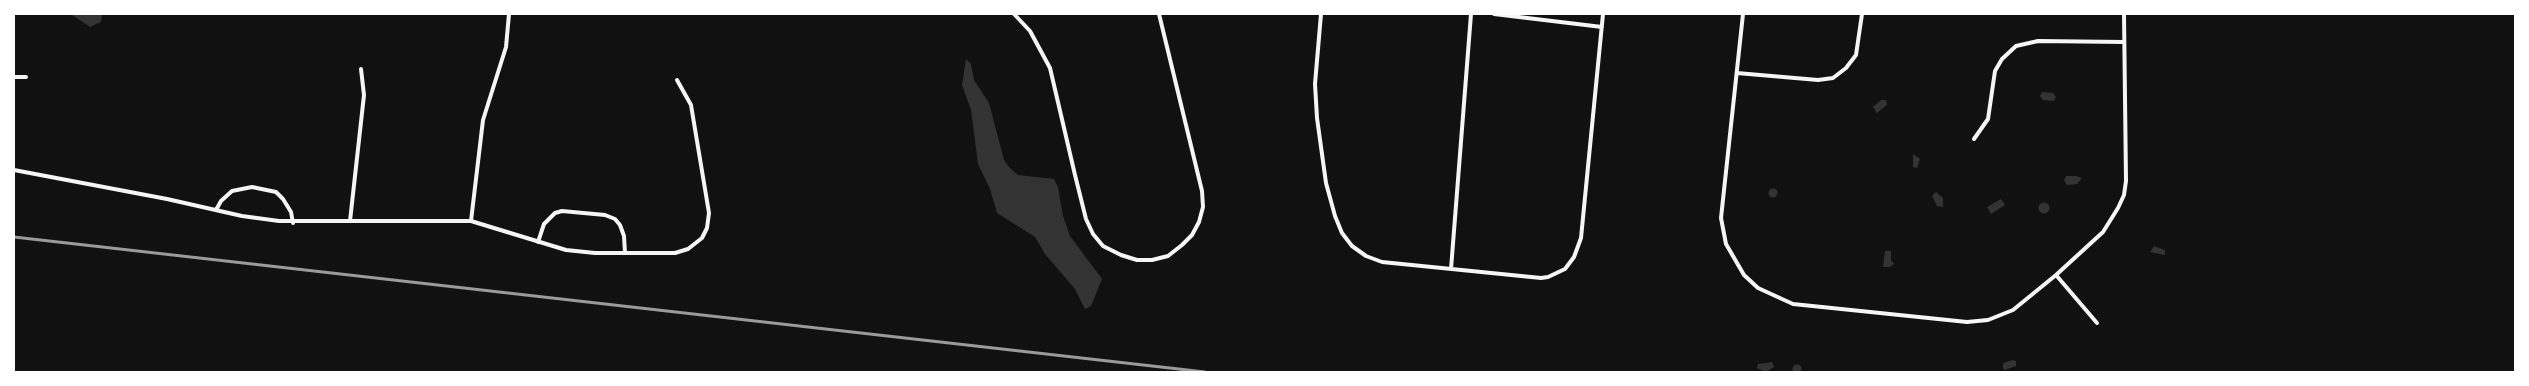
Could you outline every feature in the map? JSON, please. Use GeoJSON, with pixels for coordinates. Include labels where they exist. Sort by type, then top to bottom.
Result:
{"type":"FeatureCollection","features":[{"type":"Feature","properties":{"kind":"street"},"geometry":{"type":"LineString","coordinates":[[471,221],[483,120],[506,47],[509,14]]}},
{"type":"Feature","properties":{"kind":"street"},"geometry":{"type":"LineString","coordinates":[[1014,14],[1030,31],[1050,68],[1086,219],[1093,234],[1104,246],[1121,255],[1137,260],[1152,260],[1168,256],[1192,235],[1199,222],[1203,207],[1200,184],[1159,14]]}},
{"type":"Feature","properties":{"kind":"street"},"geometry":{"type":"LineString","coordinates":[[1321,14],[1315,84],[1317,118],[1326,183],[1335,216],[1342,233],[1352,246],[1366,256],[1382,262],[1540,278],[1561,272],[1572,260],[1581,238],[1603,14]]}},
{"type":"Feature","properties":{"kind":"street"},"geometry":{"type":"LineString","coordinates":[[1451,269],[1471,14]]}},
{"type":"Feature","properties":{"kind":"street"},"geometry":{"type":"LineString","coordinates":[[1494,14],[1602,28]]}},
{"type":"Feature","properties":{"kind":"street"},"geometry":{"type":"LineString","coordinates":[[1743,14],[1721,218],[1726,244],[1733,260],[1744,275],[1758,288],[1773,297],[1799,305],[1976,321],[2000,317],[2013,310],[2056,275],[2103,232],[2124,195],[2126,181],[2124,14]]}},
{"type":"Feature","properties":{"kind":"street"},"geometry":{"type":"LineString","coordinates":[[1737,73],[1818,80],[1833,78],[1846,68],[1856,55],[1862,14]]}},
{"type":"Feature","properties":{"kind":"street"},"geometry":{"type":"LineString","coordinates":[[1974,139],[1988,119],[1995,72],[2002,59],[2016,46],[2038,41],[2124,42]]}},
{"type":"Feature","properties":{"kind":"street"},"geometry":{"type":"LineString","coordinates":[[350,221],[364,95],[361,69]]}},
{"type":"Feature","properties":{"kind":"street"},"geometry":{"type":"LineString","coordinates":[[14,77],[26,77]]}},
{"type":"Feature","properties":{"kind":"street"},"geometry":{"type":"LineString","coordinates":[[14,170],[242,216],[293,223],[350,221],[471,221],[566,250],[625,253],[675,252],[688,249],[702,238],[707,228],[709,213],[691,105],[676,80]]}},
{"type":"Feature","properties":{"kind":"street"},"geometry":{"type":"LineString","coordinates":[[216,210],[221,201],[232,191],[252,186],[276,192],[283,199],[291,212],[293,223]]}},
{"type":"Feature","properties":{"kind":"street"},"geometry":{"type":"LineString","coordinates":[[538,242],[544,224],[555,213],[562,211],[605,215],[615,219],[620,225],[624,236],[625,253]]}},
{"type":"Feature","properties":{"kind":"street"},"geometry":{"type":"LineString","coordinates":[[2056,275],[2097,323]]}},
{"type":"Feature","properties":{"kind":"shaded area"},"geometry":{"type":"Polygon","coordinates":[[[71,14],[102,14],[101,22],[90,27],[71,14]]]}},
{"type":"Feature","properties":{"kind":"shaded area"},"geometry":{"type":"Polygon","coordinates":[[[966,59],[971,64],[974,80],[989,103],[1004,160],[1018,175],[1054,179],[1058,187],[1063,216],[1070,236],[1102,279],[1091,306],[1085,309],[1075,289],[1045,254],[1035,237],[997,213],[990,189],[978,164],[971,110],[962,85],[966,59]]]}},
{"type":"Feature","properties":{"kind":"shaded area"},"geometry":{"type":"Polygon","coordinates":[[[2042,92],[2053,93],[2056,97],[2054,101],[2043,100],[2040,96],[2042,92]]]}},
{"type":"Feature","properties":{"kind":"shaded area"},"geometry":{"type":"Polygon","coordinates":[[[1881,100],[1886,100],[1887,105],[1877,113],[1873,107],[1881,100]]]}},
{"type":"Feature","properties":{"kind":"shaded area"},"geometry":{"type":"Polygon","coordinates":[[[1913,154],[1920,159],[1917,168],[1913,167],[1913,154]]]}},
{"type":"Feature","properties":{"kind":"shaded area"},"geometry":{"type":"Polygon","coordinates":[[[2066,176],[2076,176],[2082,178],[2077,184],[2067,185],[2064,180],[2066,176]]]}},
{"type":"Feature","properties":{"kind":"shaded area"},"geometry":{"type":"Polygon","coordinates":[[[1773,188],[1778,193],[1773,198],[1768,193],[1773,188]]]}},
{"type":"Feature","properties":{"kind":"shaded area"},"geometry":{"type":"Polygon","coordinates":[[[1936,192],[1943,198],[1943,207],[1937,206],[1932,196],[1936,192]]]}},
{"type":"Feature","properties":{"kind":"shaded area"},"geometry":{"type":"Polygon","coordinates":[[[2001,199],[2005,205],[1991,214],[1987,207],[2001,199]]]}},
{"type":"Feature","properties":{"kind":"shaded area"},"geometry":{"type":"Polygon","coordinates":[[[2042,203],[2046,203],[2048,204],[2048,212],[2042,213],[2039,210],[2039,206],[2042,203]]]}},
{"type":"Feature","properties":{"kind":"shaded area"},"geometry":{"type":"Polygon","coordinates":[[[2154,246],[2165,250],[2165,255],[2150,252],[2154,246]]]}},
{"type":"Feature","properties":{"kind":"shaded area"},"geometry":{"type":"Polygon","coordinates":[[[1885,251],[1891,251],[1891,260],[1894,264],[1890,267],[1883,267],[1885,251]]]}},
{"type":"Feature","properties":{"kind":"shaded area"},"geometry":{"type":"Polygon","coordinates":[[[2013,360],[2016,361],[2016,366],[2005,370],[2003,369],[2003,363],[2013,360]]]}},
{"type":"Feature","properties":{"kind":"shaded area"},"geometry":{"type":"Polygon","coordinates":[[[1772,362],[1774,367],[1766,372],[1757,368],[1758,364],[1772,362]]]}},
{"type":"Feature","properties":{"kind":"shaded area"},"geometry":{"type":"Polygon","coordinates":[[[1795,365],[1799,365],[1801,369],[1799,373],[1795,373],[1793,371],[1793,367],[1795,365]]]}},
{"type":"Feature","properties":{"kind":"railway"},"geometry":{"type":"LineString","coordinates":[[14,237],[1205,372]]}}]}
